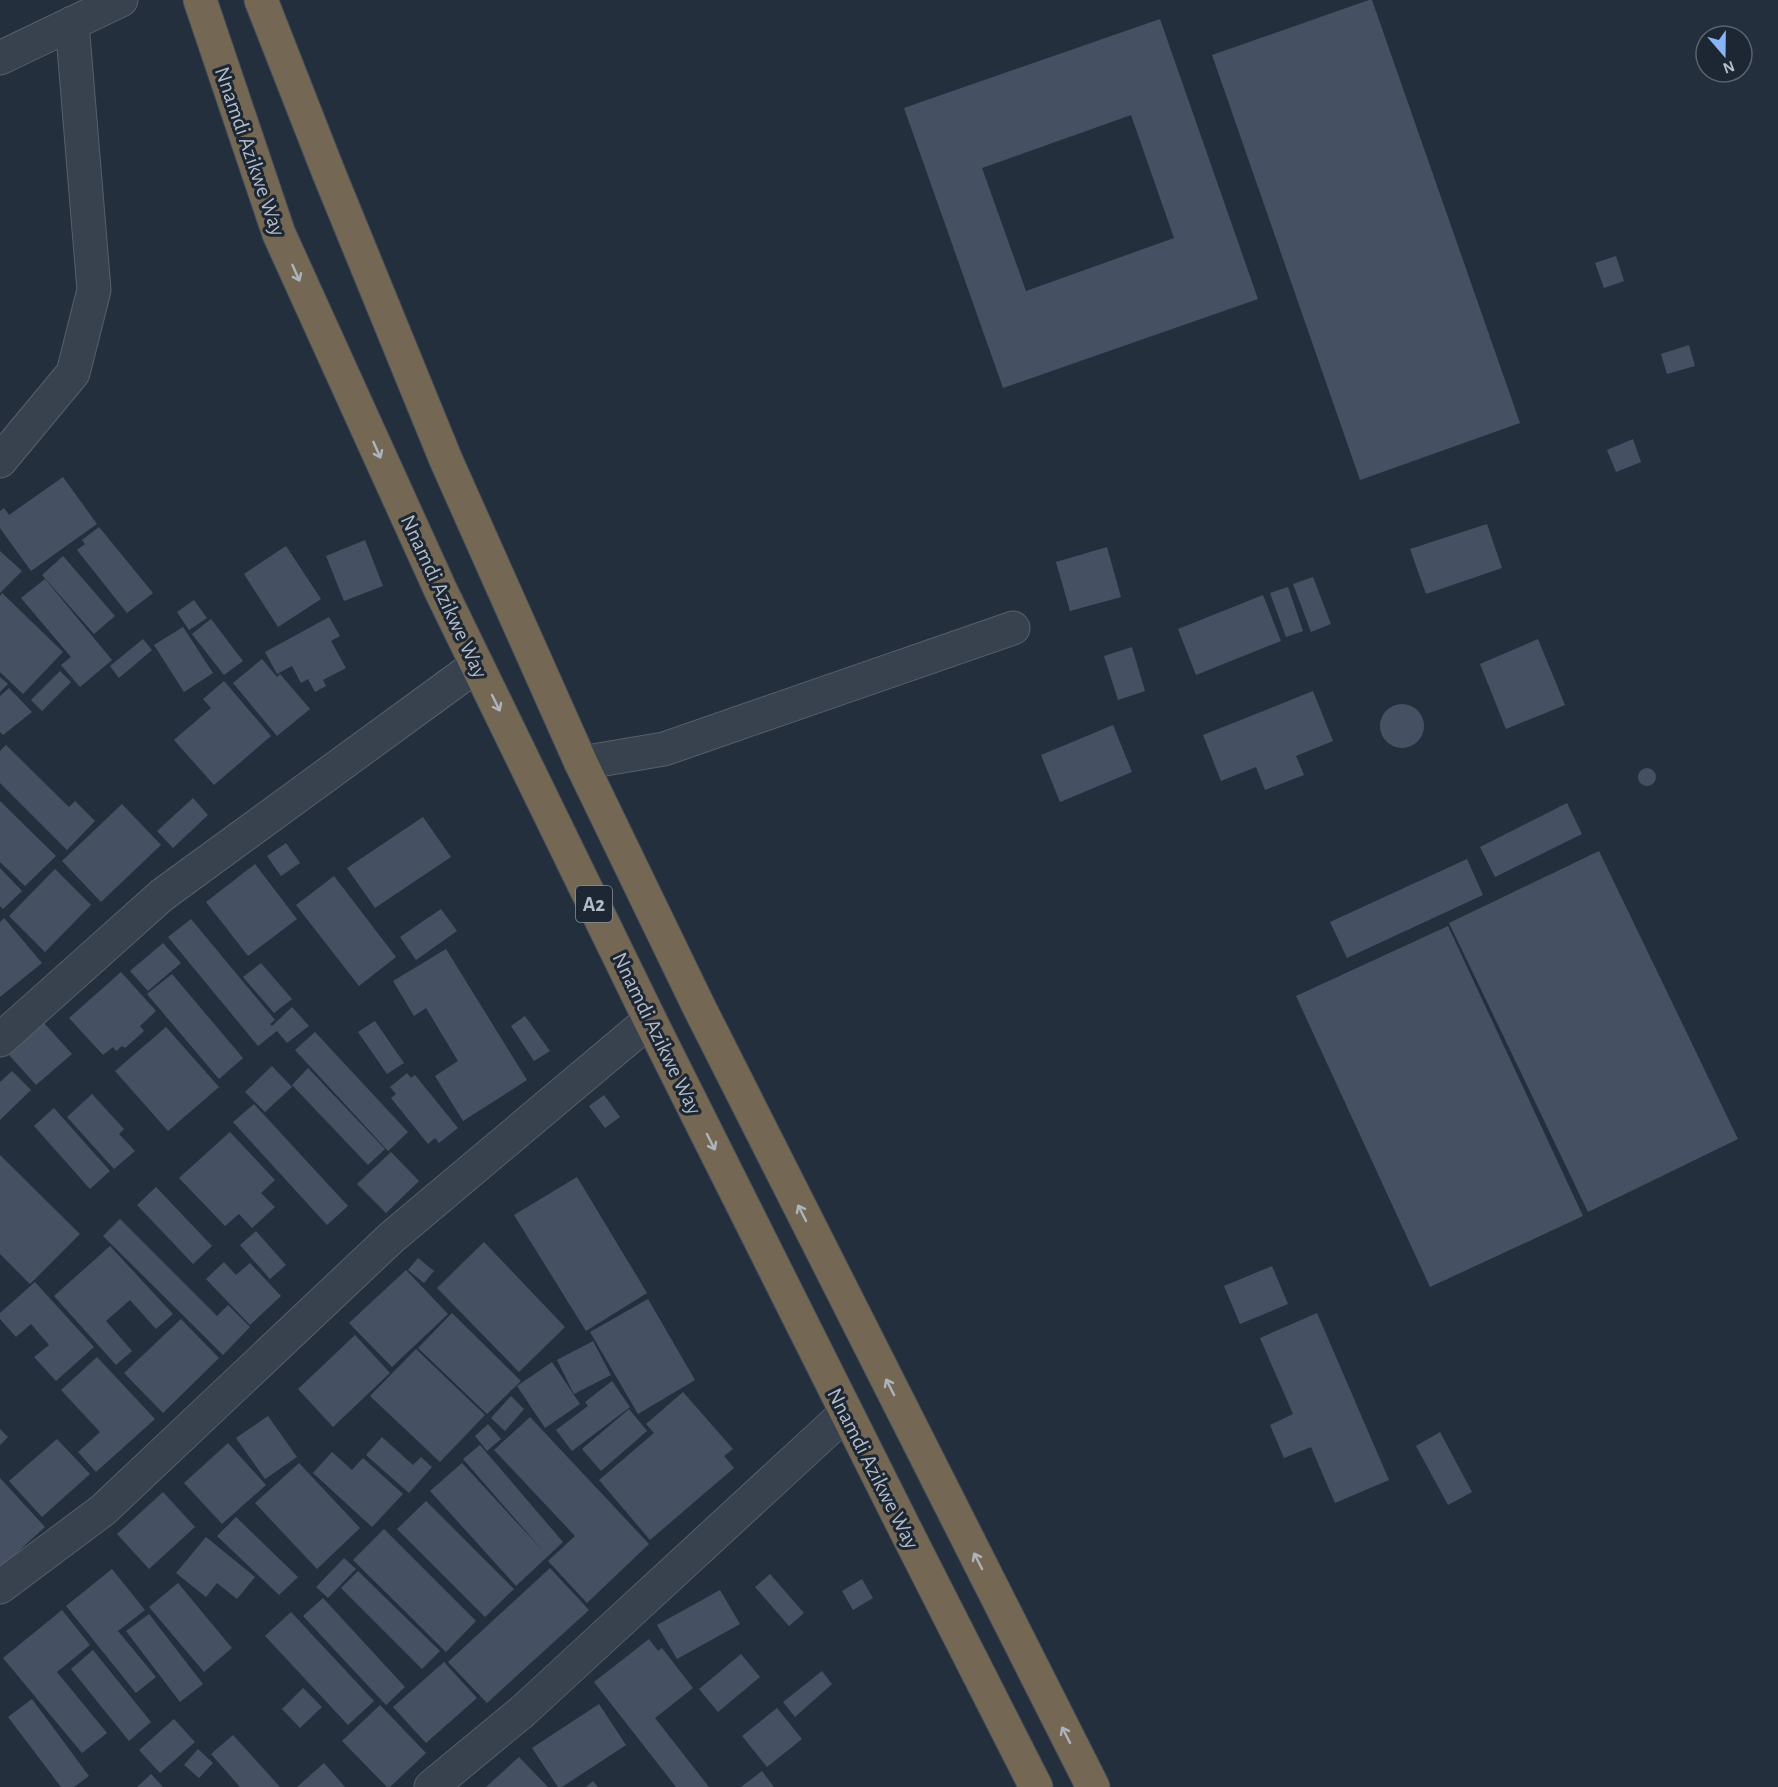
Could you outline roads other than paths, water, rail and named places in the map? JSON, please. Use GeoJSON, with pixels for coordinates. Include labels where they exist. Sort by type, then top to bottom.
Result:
{"type":"FeatureCollection","features":[{"type":"Feature","properties":{"kind":"highway","name":"Nnamdi Azikwe Way"},"geometry":{"type":"LineString","coordinates":[[200,0],[279,234],[441,591],[650,1020],[1036,1787]]}},
{"type":"Feature","properties":{"kind":"highway","name":"A2"},"geometry":{"type":"LineString","coordinates":[[261,0],[332,182],[446,460],[581,763],[699,1007],[1093,1787]]}},
{"type":"Feature","properties":{"kind":"street"},"geometry":{"type":"LineString","coordinates":[[0,58],[121,0]]}},
{"type":"Feature","properties":{"kind":"street"},"geometry":{"type":"LineString","coordinates":[[0,461],[73,373],[94,290],[72,23]]}},
{"type":"Feature","properties":{"kind":"street"},"geometry":{"type":"LineString","coordinates":[[581,763],[664,749],[1013,628]]}},
{"type":"Feature","properties":{"kind":"street"},"geometry":{"type":"LineString","coordinates":[[0,1040],[162,896],[477,665]]}},
{"type":"Feature","properties":{"kind":"street"},"geometry":{"type":"LineString","coordinates":[[0,1587],[103,1510],[392,1237],[650,1020]]}},
{"type":"Feature","properties":{"kind":"street"},"geometry":{"type":"LineString","coordinates":[[431,1787],[523,1711],[846,1413]]}}]}
